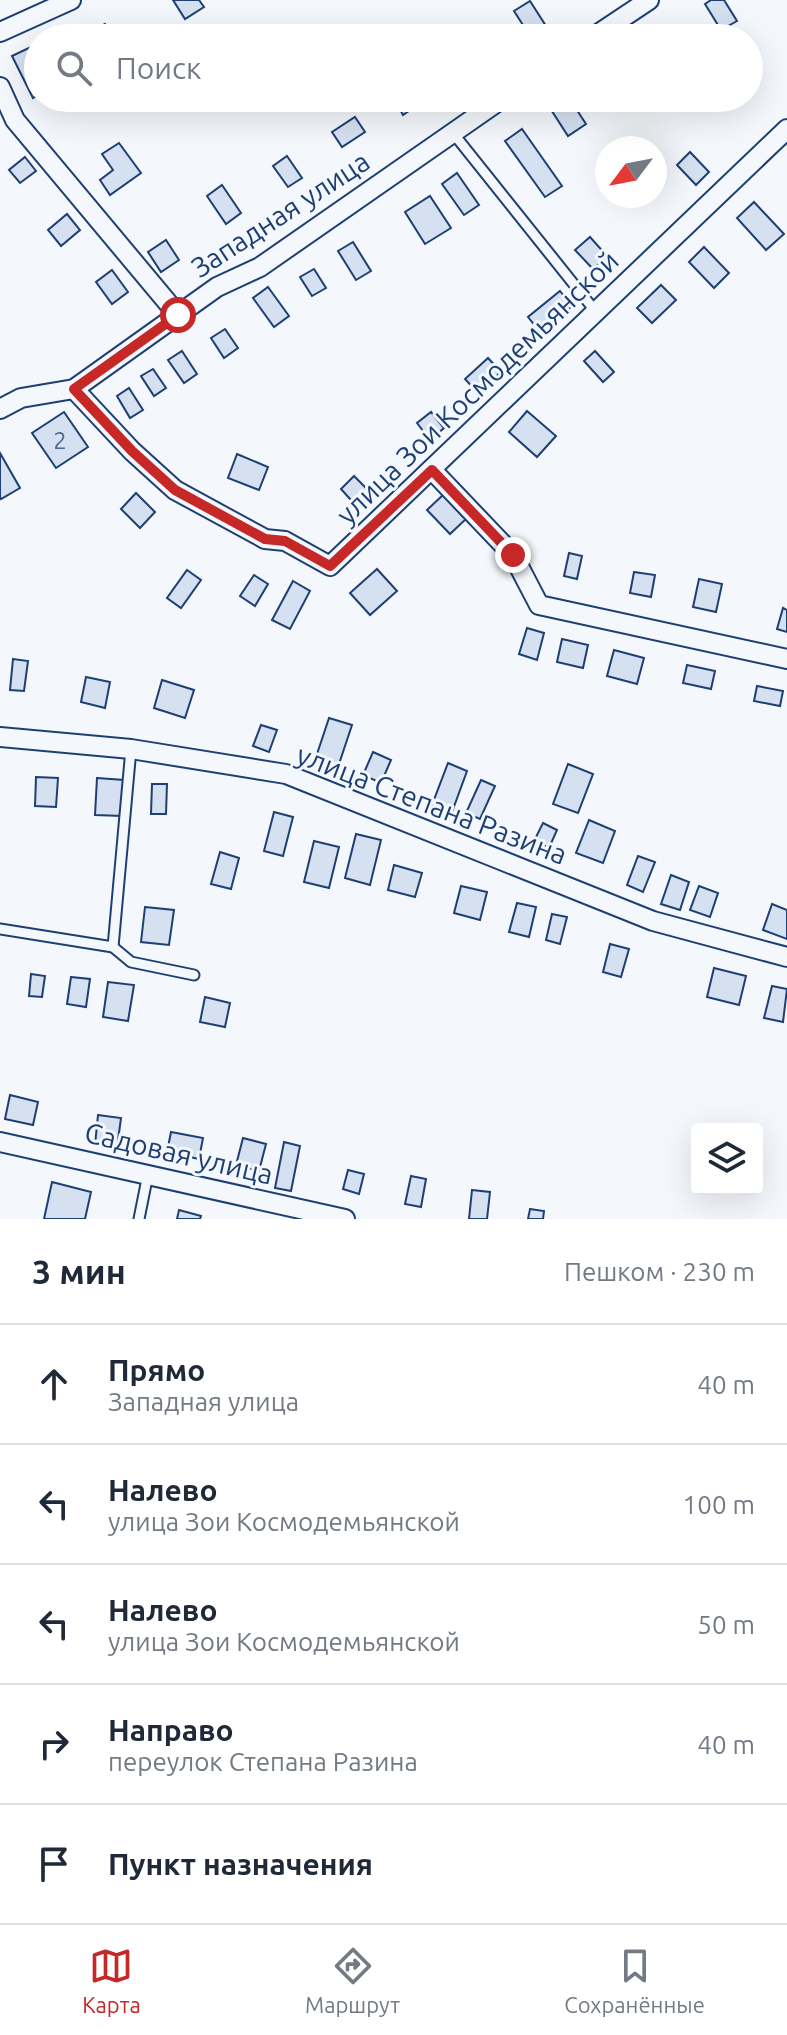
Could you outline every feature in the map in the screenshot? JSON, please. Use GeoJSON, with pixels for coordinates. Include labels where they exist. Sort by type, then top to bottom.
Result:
{"type":"FeatureCollection","features":[{"type":"Feature","properties":{"kind":"street"},"geometry":{"type":"LineString","coordinates":[[0,32],[71,0]]}},
{"type":"Feature","properties":{"kind":"street"},"geometry":{"type":"LineString","coordinates":[[613,24],[649,0]]}},
{"type":"Feature","properties":{"kind":"street"},"geometry":{"type":"LineString","coordinates":[[0,87],[15,120],[178,315]]}},
{"type":"Feature","properties":{"kind":"street","name":"Западная улица"},"geometry":{"type":"LineString","coordinates":[[0,409],[21,398],[74,389],[217,287],[260,267],[482,112]]}},
{"type":"Feature","properties":{"kind":"street","name":"улица Зои Космодемьянской"},"geometry":{"type":"LineString","coordinates":[[74,389],[132,451],[175,490],[265,539],[285,541],[330,566],[787,129]]}},
{"type":"Feature","properties":{"kind":"street"},"geometry":{"type":"LineString","coordinates":[[432,470],[513,555],[539,605],[787,659]]}},
{"type":"Feature","properties":{"kind":"street","name":"улица Степана Разина"},"geometry":{"type":"LineString","coordinates":[[0,737],[131,749],[286,774],[653,921],[787,957]]}},
{"type":"Feature","properties":{"kind":"street","name":"Садовая улица"},"geometry":{"type":"LineString","coordinates":[[0,1142],[345,1219]]}},
{"type":"Feature","properties":{"kind":"lane"},"geometry":{"type":"LineString","coordinates":[[453,132],[596,312]]}},
{"type":"Feature","properties":{"kind":"lane"},"geometry":{"type":"LineString","coordinates":[[113,947],[131,749]]}},
{"type":"Feature","properties":{"kind":"lane"},"geometry":{"type":"LineString","coordinates":[[0,929],[113,947],[131,962],[194,975]]}},
{"type":"Feature","properties":{"kind":"lane"},"geometry":{"type":"LineString","coordinates":[[139,1219],[148,1174]]}},
{"type":"Feature","properties":{"kind":"building"},"geometry":{"type":"Polygon","coordinates":[[[173,0],[199,0],[204,7],[185,19],[173,0]]]}},
{"type":"Feature","properties":{"kind":"building"},"geometry":{"type":"Polygon","coordinates":[[[711,0],[724,0],[737,21],[717,24],[705,4],[711,0]]]}},
{"type":"Feature","properties":{"kind":"building"},"geometry":{"type":"Polygon","coordinates":[[[530,1],[545,24],[522,24],[514,11],[530,1]]]}},
{"type":"Feature","properties":{"kind":"building"},"geometry":{"type":"Polygon","coordinates":[[[24,50],[24,80],[12,56],[24,50]]]}},
{"type":"Feature","properties":{"kind":"building"},"geometry":{"type":"Polygon","coordinates":[[[553,112],[578,112],[586,124],[568,136],[553,112]]]}},
{"type":"Feature","properties":{"kind":"building"},"geometry":{"type":"Polygon","coordinates":[[[355,117],[365,132],[342,147],[332,132],[355,117]]]}},
{"type":"Feature","properties":{"kind":"building"},"geometry":{"type":"Polygon","coordinates":[[[522,129],[562,186],[545,197],[505,141],[522,129]]]}},
{"type":"Feature","properties":{"kind":"building"},"geometry":{"type":"Polygon","coordinates":[[[119,143],[141,173],[110,195],[100,180],[113,170],[102,154],[119,143]]]}},
{"type":"Feature","properties":{"kind":"building"},"geometry":{"type":"Polygon","coordinates":[[[690,152],[709,172],[696,185],[677,165],[690,152]]]}},
{"type":"Feature","properties":{"kind":"building"},"geometry":{"type":"Polygon","coordinates":[[[287,156],[302,178],[288,187],[273,166],[287,156]]]}},
{"type":"Feature","properties":{"kind":"building"},"geometry":{"type":"Polygon","coordinates":[[[25,157],[36,171],[20,183],[9,170],[25,157]]]}},
{"type":"Feature","properties":{"kind":"building"},"geometry":{"type":"Polygon","coordinates":[[[457,173],[479,205],[464,215],[442,184],[457,173]]]}},
{"type":"Feature","properties":{"kind":"building"},"geometry":{"type":"Polygon","coordinates":[[[222,185],[241,213],[226,224],[207,196],[222,185]]]}},
{"type":"Feature","properties":{"kind":"building"},"geometry":{"type":"Polygon","coordinates":[[[430,196],[451,228],[425,244],[405,212],[430,196]]]}},
{"type":"Feature","properties":{"kind":"building"},"geometry":{"type":"Polygon","coordinates":[[[754,202],[784,234],[766,250],[737,218],[754,202]]]}},
{"type":"Feature","properties":{"kind":"building"},"geometry":{"type":"Polygon","coordinates":[[[67,214],[80,230],[61,246],[48,230],[67,214]]]}},
{"type":"Feature","properties":{"kind":"building"},"geometry":{"type":"Polygon","coordinates":[[[590,237],[607,256],[593,269],[575,250],[590,237]]]}},
{"type":"Feature","properties":{"kind":"building"},"geometry":{"type":"Polygon","coordinates":[[[166,240],[179,260],[161,272],[148,252],[166,240]]]}},
{"type":"Feature","properties":{"kind":"building"},"geometry":{"type":"Polygon","coordinates":[[[353,242],[371,271],[356,280],[338,251],[353,242]]]}},
{"type":"Feature","properties":{"kind":"building"},"geometry":{"type":"Polygon","coordinates":[[[704,247],[729,273],[714,288],[689,262],[704,247]]]}},
{"type":"Feature","properties":{"kind":"building"},"geometry":{"type":"Polygon","coordinates":[[[314,269],[326,288],[312,296],[300,277],[314,269]]]}},
{"type":"Feature","properties":{"kind":"building"},"geometry":{"type":"Polygon","coordinates":[[[112,270],[128,292],[112,304],[96,282],[112,270]]]}},
{"type":"Feature","properties":{"kind":"building"},"geometry":{"type":"Polygon","coordinates":[[[661,285],[676,300],[652,323],[637,308],[661,285]]]}},
{"type":"Feature","properties":{"kind":"building"},"geometry":{"type":"Polygon","coordinates":[[[268,287],[289,316],[274,327],[253,298],[268,287]]]}},
{"type":"Feature","properties":{"kind":"building"},"geometry":{"type":"Polygon","coordinates":[[[560,291],[572,306],[540,332],[528,317],[560,291]]]}},
{"type":"Feature","properties":{"kind":"building"},"geometry":{"type":"Polygon","coordinates":[[[225,329],[238,348],[224,358],[211,338],[225,329]]]}},
{"type":"Feature","properties":{"kind":"building"},"geometry":{"type":"Polygon","coordinates":[[[182,351],[197,374],[184,383],[168,360],[182,351]]]}},
{"type":"Feature","properties":{"kind":"building"},"geometry":{"type":"Polygon","coordinates":[[[595,351],[614,372],[603,382],[584,361],[595,351]]]}},
{"type":"Feature","properties":{"kind":"building"},"geometry":{"type":"Polygon","coordinates":[[[488,358],[501,372],[478,393],[465,379],[488,358]]]}},
{"type":"Feature","properties":{"kind":"building"},"geometry":{"type":"Polygon","coordinates":[[[153,369],[166,388],[154,396],[141,376],[153,369]]]}},
{"type":"Feature","properties":{"kind":"building"},"geometry":{"type":"Polygon","coordinates":[[[129,388],[143,410],[130,418],[117,396],[129,388]]]}},
{"type":"Feature","properties":{"kind":"building"},"geometry":{"type":"Polygon","coordinates":[[[527,411],[556,436],[537,457],[509,432],[527,411]]]}},
{"type":"Feature","properties":{"kind":"building"},"geometry":{"type":"Polygon","coordinates":[[[64,412],[88,447],[56,468],[32,433],[64,412]]]}},
{"type":"Feature","properties":{"kind":"building"},"geometry":{"type":"Polygon","coordinates":[[[431,412],[444,428],[430,440],[417,423],[431,412]]]}},
{"type":"Feature","properties":{"kind":"building"},"geometry":{"type":"Polygon","coordinates":[[[0,453],[20,488],[1,499],[0,497],[0,453]]]}},
{"type":"Feature","properties":{"kind":"building"},"geometry":{"type":"Polygon","coordinates":[[[237,454],[268,467],[259,490],[228,478],[237,454]]]}},
{"type":"Feature","properties":{"kind":"building"},"geometry":{"type":"Polygon","coordinates":[[[354,476],[373,495],[359,509],[341,489],[354,476]]]}},
{"type":"Feature","properties":{"kind":"building"},"geometry":{"type":"Polygon","coordinates":[[[136,493],[155,512],[140,528],[121,509],[136,493]]]}},
{"type":"Feature","properties":{"kind":"building"},"geometry":{"type":"Polygon","coordinates":[[[444,494],[467,518],[450,534],[427,510],[444,494]]]}},
{"type":"Feature","properties":{"kind":"building"},"geometry":{"type":"Polygon","coordinates":[[[569,553],[582,556],[577,579],[564,576],[569,553]]]}},
{"type":"Feature","properties":{"kind":"building"},"geometry":{"type":"Polygon","coordinates":[[[377,569],[397,591],[370,615],[350,593],[377,569]]]}},
{"type":"Feature","properties":{"kind":"building"},"geometry":{"type":"Polygon","coordinates":[[[187,570],[201,580],[181,608],[167,598],[187,570]]]}},
{"type":"Feature","properties":{"kind":"building"},"geometry":{"type":"Polygon","coordinates":[[[634,572],[655,575],[651,597],[630,593],[634,572]]]}},
{"type":"Feature","properties":{"kind":"building"},"geometry":{"type":"Polygon","coordinates":[[[254,575],[268,584],[255,606],[240,596],[254,575]]]}},
{"type":"Feature","properties":{"kind":"building"},"geometry":{"type":"Polygon","coordinates":[[[699,579],[722,584],[716,612],[693,607],[699,579]]]}},
{"type":"Feature","properties":{"kind":"building"},"geometry":{"type":"Polygon","coordinates":[[[293,581],[310,591],[290,629],[272,620],[293,581]]]}},
{"type":"Feature","properties":{"kind":"building"},"geometry":{"type":"Polygon","coordinates":[[[783,608],[787,610],[787,632],[777,629],[783,608]]]}},
{"type":"Feature","properties":{"kind":"building"},"geometry":{"type":"Polygon","coordinates":[[[527,628],[544,633],[537,660],[519,654],[527,628]]]}},
{"type":"Feature","properties":{"kind":"building"},"geometry":{"type":"Polygon","coordinates":[[[562,639],[588,645],[583,668],[557,662],[562,639]]]}},
{"type":"Feature","properties":{"kind":"building"},"geometry":{"type":"Polygon","coordinates":[[[614,650],[644,658],[637,684],[607,676],[614,650]]]}},
{"type":"Feature","properties":{"kind":"building"},"geometry":{"type":"Polygon","coordinates":[[[13,659],[28,661],[24,691],[10,690],[13,659]]]}},
{"type":"Feature","properties":{"kind":"building"},"geometry":{"type":"Polygon","coordinates":[[[687,665],[715,671],[711,689],[683,683],[687,665]]]}},
{"type":"Feature","properties":{"kind":"building"},"geometry":{"type":"Polygon","coordinates":[[[86,677],[110,682],[105,708],[81,702],[86,677]]]}},
{"type":"Feature","properties":{"kind":"building"},"geometry":{"type":"Polygon","coordinates":[[[162,680],[194,690],[185,718],[154,708],[162,680]]]}},
{"type":"Feature","properties":{"kind":"building"},"geometry":{"type":"Polygon","coordinates":[[[757,686],[783,691],[780,706],[754,701],[757,686]]]}},
{"type":"Feature","properties":{"kind":"building"},"geometry":{"type":"Polygon","coordinates":[[[329,718],[352,725],[337,770],[314,763],[329,718]]]}},
{"type":"Feature","properties":{"kind":"building"},"geometry":{"type":"Polygon","coordinates":[[[261,725],[277,730],[269,752],[253,746],[261,725]]]}},
{"type":"Feature","properties":{"kind":"building"},"geometry":{"type":"Polygon","coordinates":[[[373,752],[391,760],[381,783],[363,775],[373,752]]]}},
{"type":"Feature","properties":{"kind":"building"},"geometry":{"type":"Polygon","coordinates":[[[448,763],[467,771],[452,812],[432,805],[448,763]]]}},
{"type":"Feature","properties":{"kind":"building"},"geometry":{"type":"Polygon","coordinates":[[[568,764],[593,774],[578,813],[553,804],[568,764]]]}},
{"type":"Feature","properties":{"kind":"building"},"geometry":{"type":"Polygon","coordinates":[[[36,777],[58,778],[56,807],[35,806],[36,777]]]}},
{"type":"Feature","properties":{"kind":"building"},"geometry":{"type":"Polygon","coordinates":[[[97,778],[124,780],[122,816],[95,815],[97,778]]]}},
{"type":"Feature","properties":{"kind":"building"},"geometry":{"type":"Polygon","coordinates":[[[481,780],[495,786],[480,819],[466,813],[481,780]]]}},
{"type":"Feature","properties":{"kind":"building"},"geometry":{"type":"Polygon","coordinates":[[[152,784],[167,784],[166,814],[151,814],[152,784]]]}},
{"type":"Feature","properties":{"kind":"building"},"geometry":{"type":"Polygon","coordinates":[[[274,812],[293,817],[283,856],[264,851],[274,812]]]}},
{"type":"Feature","properties":{"kind":"building"},"geometry":{"type":"Polygon","coordinates":[[[589,820],[615,831],[603,863],[576,853],[589,820]]]}},
{"type":"Feature","properties":{"kind":"building"},"geometry":{"type":"Polygon","coordinates":[[[543,823],[557,830],[549,848],[534,841],[543,823]]]}},
{"type":"Feature","properties":{"kind":"building"},"geometry":{"type":"Polygon","coordinates":[[[356,834],[381,840],[370,885],[345,878],[356,834]]]}},
{"type":"Feature","properties":{"kind":"building"},"geometry":{"type":"Polygon","coordinates":[[[314,841],[339,847],[329,888],[304,882],[314,841]]]}},
{"type":"Feature","properties":{"kind":"building"},"geometry":{"type":"Polygon","coordinates":[[[220,852],[239,858],[231,889],[211,884],[220,852]]]}},
{"type":"Feature","properties":{"kind":"building"},"geometry":{"type":"Polygon","coordinates":[[[638,856],[655,862],[643,892],[627,885],[638,856]]]}},
{"type":"Feature","properties":{"kind":"building"},"geometry":{"type":"Polygon","coordinates":[[[394,865],[422,873],[415,897],[388,890],[394,865]]]}},
{"type":"Feature","properties":{"kind":"building"},"geometry":{"type":"Polygon","coordinates":[[[671,875],[689,882],[680,910],[661,904],[671,875]]]}},
{"type":"Feature","properties":{"kind":"building"},"geometry":{"type":"Polygon","coordinates":[[[461,886],[487,892],[480,920],[454,913],[461,886]]]}},
{"type":"Feature","properties":{"kind":"building"},"geometry":{"type":"Polygon","coordinates":[[[699,886],[718,893],[710,917],[690,910],[699,886]]]}},
{"type":"Feature","properties":{"kind":"building"},"geometry":{"type":"Polygon","coordinates":[[[517,903],[536,907],[529,937],[509,932],[517,903]]]}},
{"type":"Feature","properties":{"kind":"building"},"geometry":{"type":"Polygon","coordinates":[[[772,904],[787,910],[787,939],[763,930],[772,904]]]}},
{"type":"Feature","properties":{"kind":"building"},"geometry":{"type":"Polygon","coordinates":[[[145,907],[174,910],[169,945],[141,942],[145,907]]]}},
{"type":"Feature","properties":{"kind":"building"},"geometry":{"type":"Polygon","coordinates":[[[552,914],[567,917],[560,944],[546,940],[552,914]]]}},
{"type":"Feature","properties":{"kind":"building"},"geometry":{"type":"Polygon","coordinates":[[[610,944],[629,949],[621,977],[603,972],[610,944]]]}},
{"type":"Feature","properties":{"kind":"building"},"geometry":{"type":"Polygon","coordinates":[[[714,968],[746,976],[739,1005],[707,997],[714,968]]]}},
{"type":"Feature","properties":{"kind":"building"},"geometry":{"type":"Polygon","coordinates":[[[31,974],[45,976],[42,997],[29,996],[31,974]]]}},
{"type":"Feature","properties":{"kind":"building"},"geometry":{"type":"Polygon","coordinates":[[[71,977],[90,979],[86,1007],[67,1004],[71,977]]]}},
{"type":"Feature","properties":{"kind":"building"},"geometry":{"type":"Polygon","coordinates":[[[108,982],[134,985],[128,1021],[103,1017],[108,982]]]}},
{"type":"Feature","properties":{"kind":"building"},"geometry":{"type":"Polygon","coordinates":[[[772,986],[787,989],[783,1022],[764,1018],[772,986]]]}},
{"type":"Feature","properties":{"kind":"building"},"geometry":{"type":"Polygon","coordinates":[[[205,997],[230,1003],[225,1027],[200,1022],[205,997]]]}},
{"type":"Feature","properties":{"kind":"building"},"geometry":{"type":"Polygon","coordinates":[[[10,1095],[38,1102],[33,1125],[5,1119],[10,1095]]]}},
{"type":"Feature","properties":{"kind":"building"},"geometry":{"type":"Polygon","coordinates":[[[98,1115],[121,1118],[117,1148],[95,1145],[98,1115]]]}},
{"type":"Feature","properties":{"kind":"building"},"geometry":{"type":"Polygon","coordinates":[[[171,1132],[203,1138],[199,1159],[167,1152],[171,1132]]]}},
{"type":"Feature","properties":{"kind":"building"},"geometry":{"type":"Polygon","coordinates":[[[243,1138],[266,1144],[259,1171],[236,1165],[243,1138]]]}},
{"type":"Feature","properties":{"kind":"building"},"geometry":{"type":"Polygon","coordinates":[[[284,1142],[300,1146],[291,1191],[275,1188],[284,1142]]]}},
{"type":"Feature","properties":{"kind":"building"},"geometry":{"type":"Polygon","coordinates":[[[348,1170],[364,1174],[359,1194],[343,1189],[348,1170]]]}},
{"type":"Feature","properties":{"kind":"building"},"geometry":{"type":"Polygon","coordinates":[[[411,1176],[426,1179],[421,1207],[405,1204],[411,1176]]]}},
{"type":"Feature","properties":{"kind":"building"},"geometry":{"type":"Polygon","coordinates":[[[52,1182],[91,1192],[85,1219],[44,1219],[52,1182]]]}},
{"type":"Feature","properties":{"kind":"building"},"geometry":{"type":"Polygon","coordinates":[[[472,1190],[490,1192],[487,1219],[469,1219],[472,1190]]]}},
{"type":"Feature","properties":{"kind":"building"},"geometry":{"type":"Polygon","coordinates":[[[530,1209],[544,1211],[543,1219],[528,1219],[530,1209]]]}},
{"type":"Feature","properties":{"kind":"building"},"geometry":{"type":"Polygon","coordinates":[[[179,1210],[201,1216],[200,1219],[177,1219],[179,1210]]]}},
{"type":"Feature","properties":{"kind":"route"},"geometry":{"type":"LineString","coordinates":[[178,315],[74,389],[132,451],[175,490],[265,539],[285,541],[330,566],[432,470],[513,555]]}}]}
